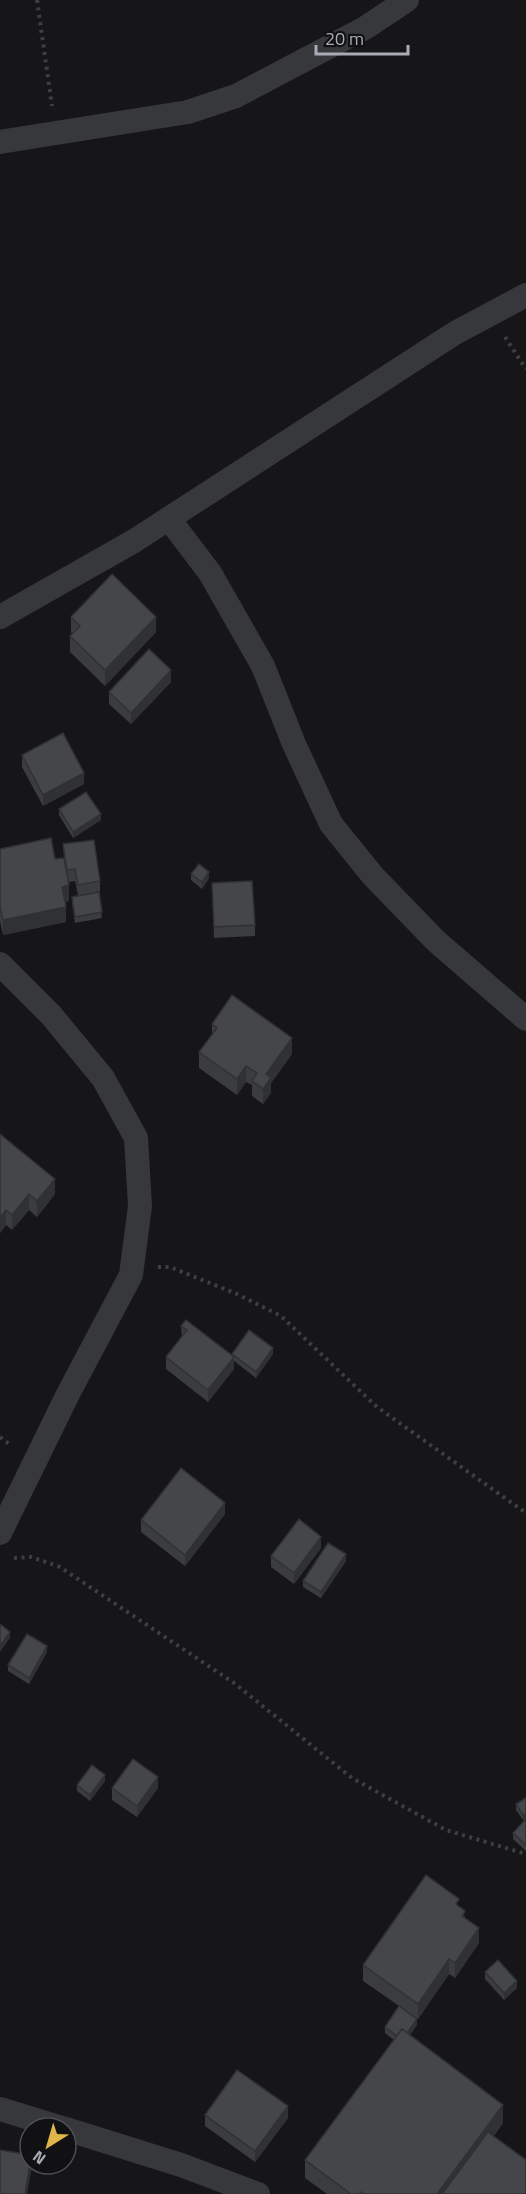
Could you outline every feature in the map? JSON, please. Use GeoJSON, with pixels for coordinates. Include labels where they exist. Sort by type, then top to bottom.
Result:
{"type":"FeatureCollection","features":[{"type":"Feature","properties":{"kind":"street"},"geometry":{"type":"LineString","coordinates":[[0,142],[188,112],[236,96],[365,28],[407,0]]}},
{"type":"Feature","properties":{"kind":"street"},"geometry":{"type":"LineString","coordinates":[[0,617],[169,519],[364,390],[491,313],[526,295]]}},
{"type":"Feature","properties":{"kind":"street"},"geometry":{"type":"LineString","coordinates":[[169,519],[210,573],[262,666],[294,744],[331,824],[373,876],[436,941],[526,1019]]}},
{"type":"Feature","properties":{"kind":"street"},"geometry":{"type":"LineString","coordinates":[[0,964],[51,1015],[103,1078],[136,1138],[140,1206],[131,1275],[68,1394],[0,1533]]}},
{"type":"Feature","properties":{"kind":"street"},"geometry":{"type":"LineString","coordinates":[[0,2109],[23,2116]]}},
{"type":"Feature","properties":{"kind":"street"},"geometry":{"type":"LineString","coordinates":[[78,2133],[181,2165],[258,2194]]}},
{"type":"Feature","properties":{"kind":"path"},"geometry":{"type":"LineString","coordinates":[[36,0],[56,132]]}},
{"type":"Feature","properties":{"kind":"path"},"geometry":{"type":"LineString","coordinates":[[491,313],[526,369]]}},
{"type":"Feature","properties":{"kind":"path"},"geometry":{"type":"LineString","coordinates":[[131,1275],[149,1267],[170,1266],[237,1294],[281,1316],[377,1407],[526,1513]]}},
{"type":"Feature","properties":{"kind":"path"},"geometry":{"type":"LineString","coordinates":[[10,1558],[31,1557],[60,1567],[234,1683],[352,1778],[446,1830],[526,1854]]}},
{"type":"Feature","properties":{"kind":"building"},"geometry":{"type":"Polygon","coordinates":[[[112,574],[156,617],[105,670],[70,636],[80,626],[71,617],[112,574]]]}},
{"type":"Feature","properties":{"kind":"building"},"geometry":{"type":"Polygon","coordinates":[[[149,649],[171,670],[131,713],[109,692],[149,649]]]}},
{"type":"Feature","properties":{"kind":"building"},"geometry":{"type":"Polygon","coordinates":[[[63,733],[84,773],[43,795],[22,755],[63,733]]]}},
{"type":"Feature","properties":{"kind":"building"},"geometry":{"type":"Polygon","coordinates":[[[86,792],[101,814],[73,832],[59,809],[86,792]]]}},
{"type":"Feature","properties":{"kind":"building"},"geometry":{"type":"Polygon","coordinates":[[[51,838],[55,859],[64,858],[69,885],[62,887],[66,907],[3,920],[0,906],[0,849],[51,838]]]}},
{"type":"Feature","properties":{"kind":"building"},"geometry":{"type":"Polygon","coordinates":[[[94,840],[100,881],[78,885],[75,869],[67,870],[63,844],[94,840]]]}},
{"type":"Feature","properties":{"kind":"building"},"geometry":{"type":"Polygon","coordinates":[[[199,864],[209,872],[202,882],[191,874],[199,864]]]}},
{"type":"Feature","properties":{"kind":"building"},"geometry":{"type":"Polygon","coordinates":[[[252,881],[255,925],[214,927],[212,883],[252,881]]]}},
{"type":"Feature","properties":{"kind":"building"},"geometry":{"type":"Polygon","coordinates":[[[99,892],[102,912],[75,917],[72,897],[99,892]]]}},
{"type":"Feature","properties":{"kind":"building"},"geometry":{"type":"Polygon","coordinates":[[[232,995],[292,1038],[266,1074],[271,1078],[263,1089],[252,1081],[257,1073],[246,1066],[237,1079],[199,1052],[217,1028],[212,1024],[232,995]]]}},
{"type":"Feature","properties":{"kind":"building"},"geometry":{"type":"Polygon","coordinates":[[[0,1134],[55,1179],[37,1201],[29,1194],[12,1215],[6,1210],[0,1218],[0,1134]]]}},
{"type":"Feature","properties":{"kind":"building"},"geometry":{"type":"Polygon","coordinates":[[[186,1320],[234,1357],[208,1390],[166,1357],[187,1330],[181,1326],[186,1320]]]}},
{"type":"Feature","properties":{"kind":"building"},"geometry":{"type":"Polygon","coordinates":[[[249,1330],[273,1348],[256,1372],[232,1354],[249,1330]]]}},
{"type":"Feature","properties":{"kind":"building"},"geometry":{"type":"Polygon","coordinates":[[[181,1468],[225,1503],[185,1555],[141,1520],[181,1468]]]}},
{"type":"Feature","properties":{"kind":"building"},"geometry":{"type":"Polygon","coordinates":[[[299,1519],[321,1537],[294,1573],[271,1556],[299,1519]]]}},
{"type":"Feature","properties":{"kind":"building"},"geometry":{"type":"Polygon","coordinates":[[[328,1543],[346,1554],[321,1592],[303,1581],[328,1543]]]}},
{"type":"Feature","properties":{"kind":"building"},"geometry":{"type":"Polygon","coordinates":[[[0,1624],[10,1632],[0,1646],[0,1624]]]}},
{"type":"Feature","properties":{"kind":"building"},"geometry":{"type":"Polygon","coordinates":[[[27,1634],[47,1646],[29,1678],[8,1665],[27,1634]]]}},
{"type":"Feature","properties":{"kind":"building"},"geometry":{"type":"Polygon","coordinates":[[[133,1759],[158,1777],[137,1806],[112,1788],[133,1759]]]}},
{"type":"Feature","properties":{"kind":"building"},"geometry":{"type":"Polygon","coordinates":[[[92,1765],[105,1775],[90,1795],[77,1785],[92,1765]]]}},
{"type":"Feature","properties":{"kind":"building"},"geometry":{"type":"Polygon","coordinates":[[[526,1798],[526,1814],[523,1815],[516,1804],[526,1798]]]}},
{"type":"Feature","properties":{"kind":"building"},"geometry":{"type":"Polygon","coordinates":[[[526,1819],[526,1845],[513,1833],[526,1819]]]}},
{"type":"Feature","properties":{"kind":"building"},"geometry":{"type":"Polygon","coordinates":[[[426,1875],[459,1899],[456,1904],[465,1911],[462,1916],[479,1928],[455,1963],[449,1959],[418,2004],[363,1965],[426,1875]]]}},
{"type":"Feature","properties":{"kind":"building"},"geometry":{"type":"Polygon","coordinates":[[[498,1960],[517,1981],[504,1993],[485,1972],[498,1960]]]}},
{"type":"Feature","properties":{"kind":"building"},"geometry":{"type":"Polygon","coordinates":[[[399,2006],[417,2019],[407,2033],[402,2029],[397,2036],[385,2027],[399,2006]]]}},
{"type":"Feature","properties":{"kind":"building"},"geometry":{"type":"Polygon","coordinates":[[[402,2029],[503,2105],[437,2194],[364,2194],[361,2192],[351,2194],[305,2160],[402,2029]]]}},
{"type":"Feature","properties":{"kind":"building"},"geometry":{"type":"Polygon","coordinates":[[[237,2070],[288,2106],[255,2151],[205,2115],[237,2070]]]}},
{"type":"Feature","properties":{"kind":"building"},"geometry":{"type":"Polygon","coordinates":[[[488,2132],[526,2160],[526,2194],[442,2194],[488,2132]]]}},
{"type":"Feature","properties":{"kind":"building"},"geometry":{"type":"Polygon","coordinates":[[[0,2150],[18,2153],[18,2176],[28,2176],[25,2194],[0,2194],[0,2150]]]}}]}
